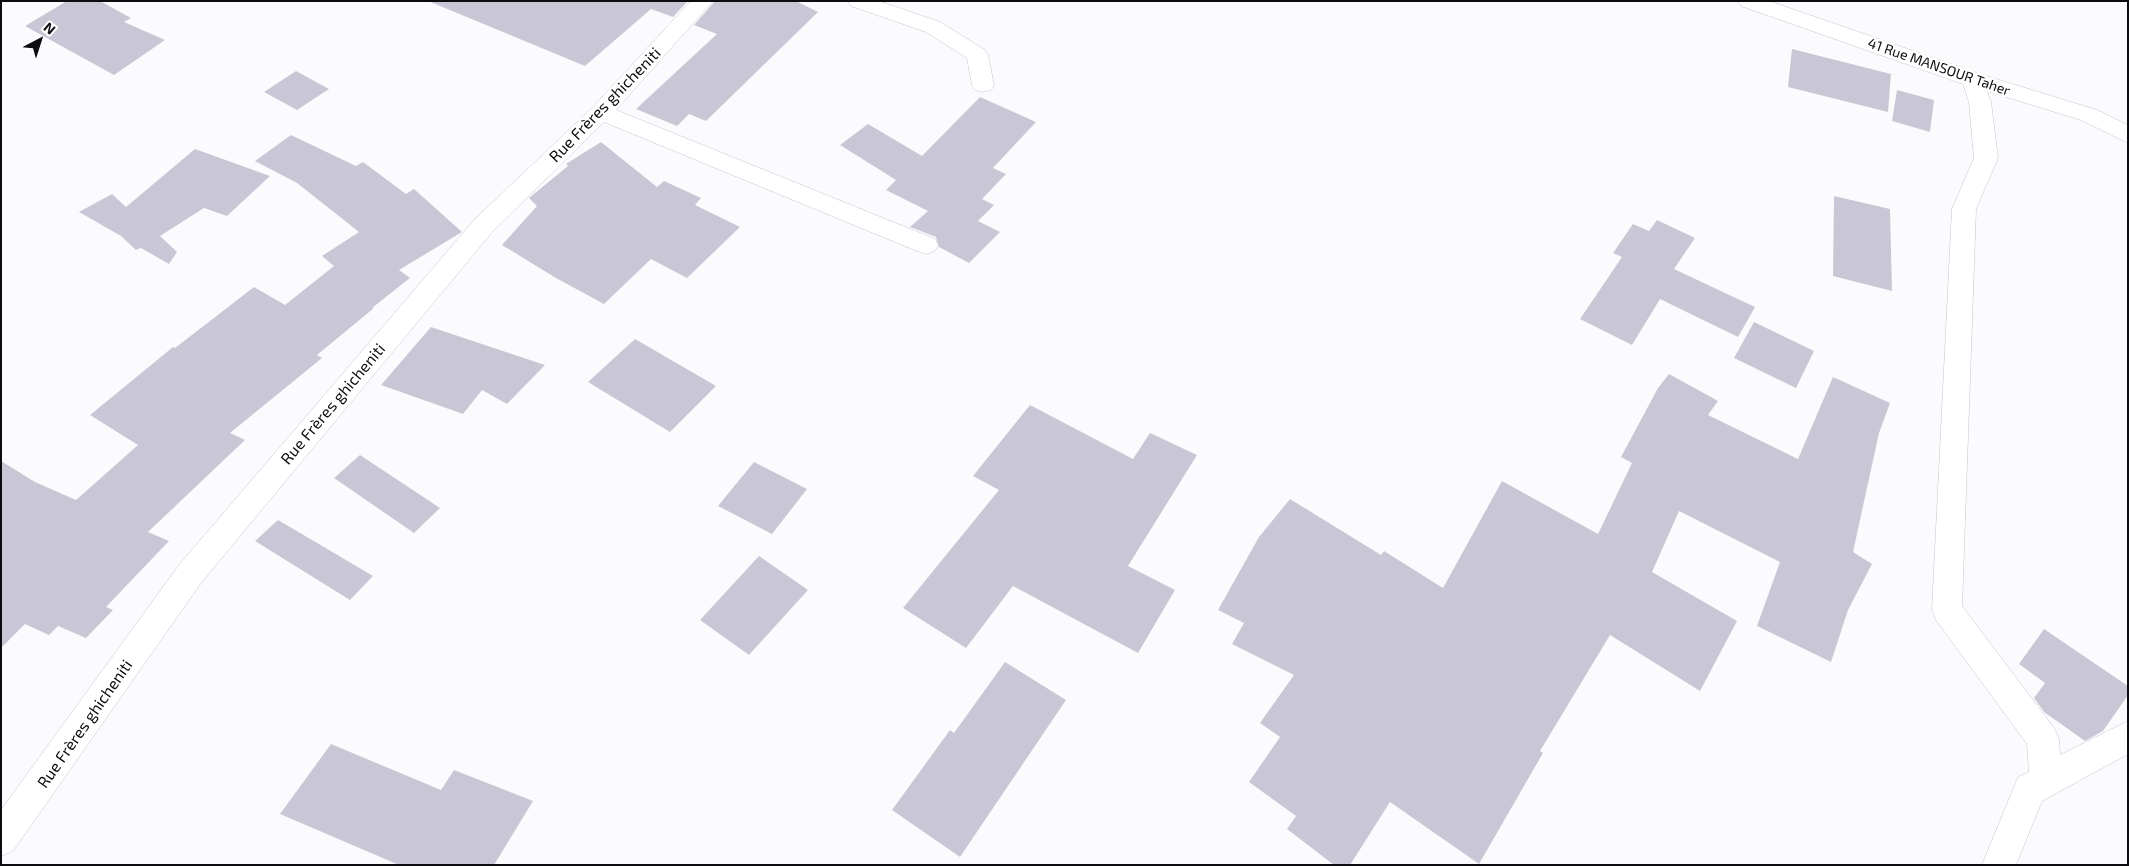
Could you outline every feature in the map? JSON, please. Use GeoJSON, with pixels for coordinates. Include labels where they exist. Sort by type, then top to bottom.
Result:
{"type":"FeatureCollection","features":[{"type":"Feature","properties":{"kind":"street","name":"Rue Frères ghicheniti"},"geometry":{"type":"LineString","coordinates":[[3,834],[190,574],[484,225],[601,112],[703,1]]}},
{"type":"Feature","properties":{"kind":"street"},"geometry":{"type":"LineString","coordinates":[[858,1],[933,27],[977,55],[983,85]]}},
{"type":"Feature","properties":{"kind":"street","name":"41 Rue MANSOUR Taher"},"geometry":{"type":"LineString","coordinates":[[1748,1],[1972,79],[2089,115],[2128,135]]}},
{"type":"Feature","properties":{"kind":"street"},"geometry":{"type":"LineString","coordinates":[[1972,79],[1980,102],[1986,158],[1964,209],[1947,610],[2043,738],[2046,781]]}},
{"type":"Feature","properties":{"kind":"street"},"geometry":{"type":"LineString","coordinates":[[601,112],[926,245]]}},
{"type":"Feature","properties":{"kind":"street"},"geometry":{"type":"LineString","coordinates":[[1999,865],[2030,789],[2128,737]]}},
{"type":"Feature","properties":{"kind":"building"},"geometry":{"type":"Polygon","coordinates":[[[67,1],[100,1],[131,18],[124,22],[165,40],[114,75],[25,26],[67,1]]]}},
{"type":"Feature","properties":{"kind":"building"},"geometry":{"type":"Polygon","coordinates":[[[428,1],[688,1],[673,17],[651,9],[585,66],[428,1]]]}},
{"type":"Feature","properties":{"kind":"building"},"geometry":{"type":"Polygon","coordinates":[[[715,1],[796,1],[818,12],[706,121],[689,114],[677,126],[636,109],[717,34],[694,25],[715,1]]]}},
{"type":"Feature","properties":{"kind":"building"},"geometry":{"type":"Polygon","coordinates":[[[1792,49],[1891,74],[1888,112],[1788,87],[1792,49]]]}},
{"type":"Feature","properties":{"kind":"building"},"geometry":{"type":"Polygon","coordinates":[[[296,71],[329,89],[297,110],[264,92],[296,71]]]}},
{"type":"Feature","properties":{"kind":"building"},"geometry":{"type":"Polygon","coordinates":[[[1897,90],[1934,100],[1930,132],[1892,121],[1897,90]]]}},
{"type":"Feature","properties":{"kind":"building"},"geometry":{"type":"Polygon","coordinates":[[[980,97],[1036,122],[993,168],[1006,174],[982,199],[994,205],[978,221],[1000,232],[969,263],[939,247],[936,237],[910,227],[928,211],[886,190],[896,180],[840,145],[868,124],[922,156],[980,97]]]}},
{"type":"Feature","properties":{"kind":"building"},"geometry":{"type":"Polygon","coordinates":[[[291,135],[356,166],[363,162],[406,194],[414,189],[462,232],[399,270],[410,278],[317,355],[322,358],[230,433],[245,440],[148,532],[169,541],[106,607],[113,610],[86,638],[58,626],[49,635],[25,624],[1,648],[1,461],[35,482],[76,500],[138,445],[90,415],[173,347],[175,348],[254,287],[285,305],[334,266],[322,256],[359,232],[297,183],[255,161],[291,135]]]}},
{"type":"Feature","properties":{"kind":"building"},"geometry":{"type":"Polygon","coordinates":[[[601,142],[657,187],[664,181],[701,198],[695,205],[740,227],[687,278],[651,259],[604,304],[556,278],[502,245],[537,206],[529,198],[568,166],[566,164],[601,142]]]}},
{"type":"Feature","properties":{"kind":"building"},"geometry":{"type":"Polygon","coordinates":[[[195,149],[270,176],[227,216],[204,208],[160,236],[177,252],[169,264],[141,248],[136,250],[121,236],[79,212],[112,194],[126,207],[195,149]]]}},
{"type":"Feature","properties":{"kind":"building"},"geometry":{"type":"Polygon","coordinates":[[[1834,196],[1890,209],[1892,291],[1833,276],[1834,196]]]}},
{"type":"Feature","properties":{"kind":"building"},"geometry":{"type":"Polygon","coordinates":[[[1657,220],[1695,238],[1674,269],[1755,307],[1738,337],[1660,299],[1632,345],[1580,319],[1622,257],[1613,253],[1633,224],[1649,231],[1657,220]]]}},
{"type":"Feature","properties":{"kind":"building"},"geometry":{"type":"Polygon","coordinates":[[[1754,322],[1814,351],[1796,388],[1734,358],[1754,322]]]}},
{"type":"Feature","properties":{"kind":"building"},"geometry":{"type":"Polygon","coordinates":[[[431,327],[545,365],[507,404],[482,390],[463,414],[381,385],[431,327]]]}},
{"type":"Feature","properties":{"kind":"building"},"geometry":{"type":"Polygon","coordinates":[[[635,339],[716,386],[670,432],[588,382],[635,339]]]}},
{"type":"Feature","properties":{"kind":"building"},"geometry":{"type":"Polygon","coordinates":[[[1669,374],[1718,401],[1708,415],[1798,459],[1833,377],[1890,403],[1879,433],[1853,552],[1872,564],[1848,610],[1831,662],[1757,626],[1780,562],[1679,511],[1652,572],[1737,621],[1700,691],[1610,635],[1540,751],[1543,753],[1479,864],[1390,802],[1350,865],[1334,865],[1287,829],[1296,816],[1249,782],[1280,737],[1260,723],[1294,675],[1232,644],[1244,623],[1218,610],[1259,537],[1290,499],[1381,555],[1384,551],[1443,588],[1502,481],[1598,534],[1632,463],[1621,457],[1658,388],[1669,374]]]}},
{"type":"Feature","properties":{"kind":"building"},"geometry":{"type":"Polygon","coordinates":[[[1030,405],[1133,459],[1150,433],[1197,455],[1128,566],[1175,590],[1138,653],[1013,586],[966,648],[903,608],[999,490],[973,476],[1030,405]]]}},
{"type":"Feature","properties":{"kind":"building"},"geometry":{"type":"Polygon","coordinates":[[[360,455],[440,508],[414,533],[334,478],[360,455]]]}},
{"type":"Feature","properties":{"kind":"building"},"geometry":{"type":"Polygon","coordinates":[[[754,462],[807,489],[772,534],[718,506],[754,462]]]}},
{"type":"Feature","properties":{"kind":"building"},"geometry":{"type":"Polygon","coordinates":[[[278,520],[373,576],[350,600],[255,541],[278,520]]]}},
{"type":"Feature","properties":{"kind":"building"},"geometry":{"type":"Polygon","coordinates":[[[759,556],[808,590],[749,655],[700,620],[759,556]]]}},
{"type":"Feature","properties":{"kind":"building"},"geometry":{"type":"Polygon","coordinates":[[[2044,629],[2128,686],[2128,695],[2103,731],[2085,741],[2044,712],[2034,698],[2045,683],[2019,664],[2044,629]]]}},
{"type":"Feature","properties":{"kind":"building"},"geometry":{"type":"Polygon","coordinates":[[[1005,662],[1066,700],[960,857],[892,810],[950,730],[954,733],[1005,662]]]}},
{"type":"Feature","properties":{"kind":"building"},"geometry":{"type":"Polygon","coordinates":[[[331,744],[441,790],[454,770],[533,801],[494,865],[399,865],[280,814],[331,744]]]}}]}
